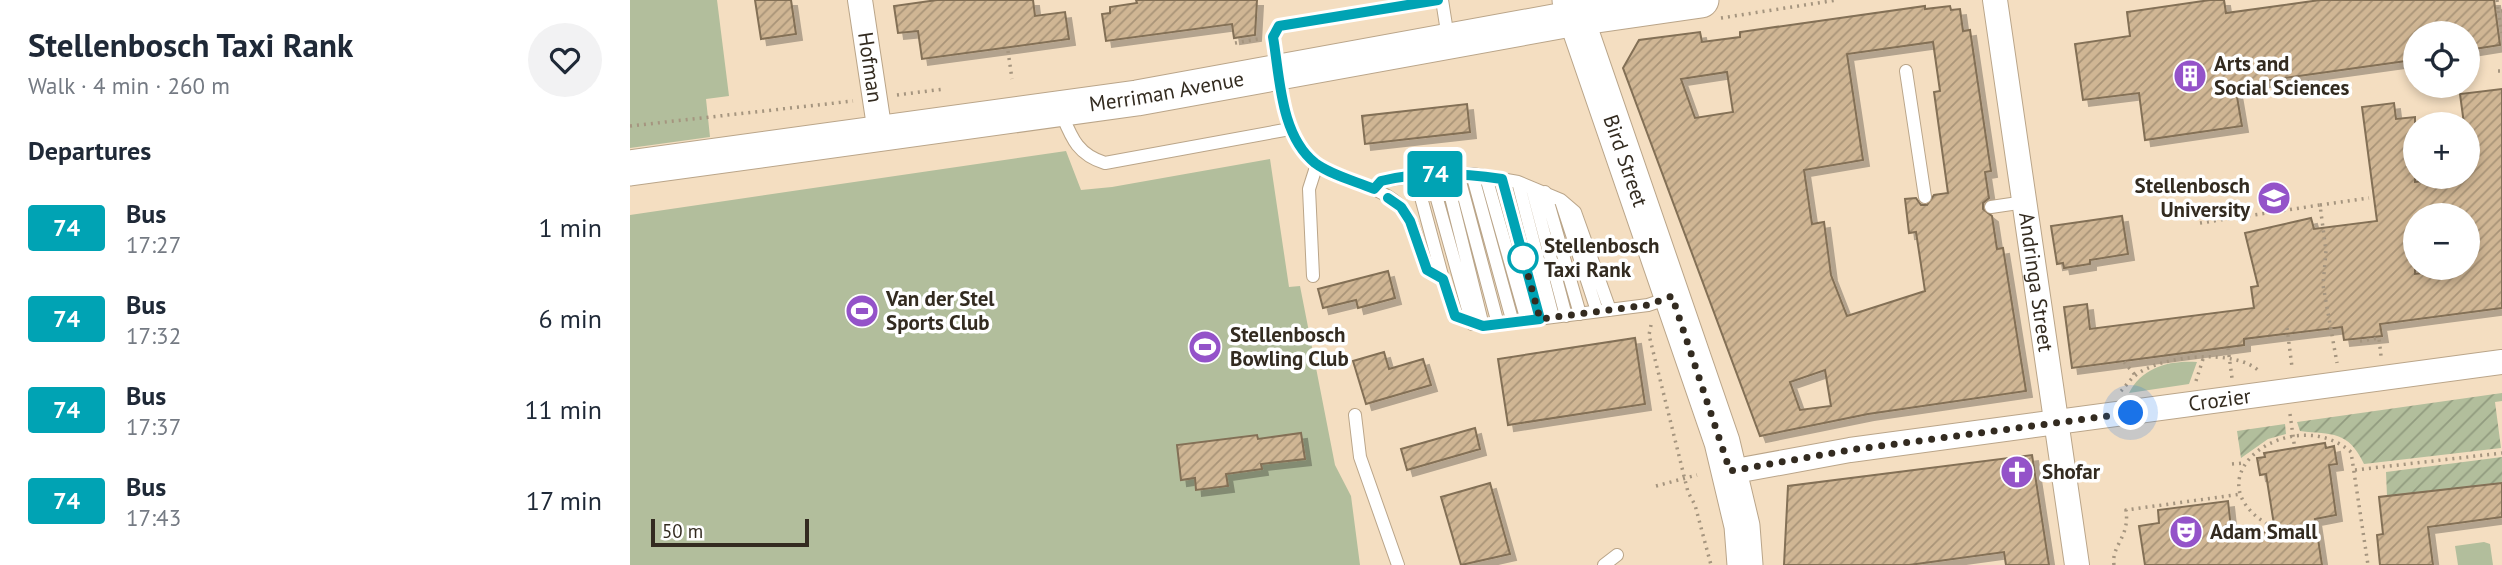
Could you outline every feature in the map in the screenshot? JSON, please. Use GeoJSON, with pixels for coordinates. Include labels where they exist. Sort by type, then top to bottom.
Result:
{"type":"FeatureCollection","features":[{"type":"Feature","properties":{"kind":"street","name":"Hofman"},"geometry":{"type":"LineString","coordinates":[[860,0],[880,133]]}},
{"type":"Feature","properties":{"kind":"street","name":"Andringa Street"},"geometry":{"type":"LineString","coordinates":[[1995,0],[2077,565]]}},
{"type":"Feature","properties":{"kind":"street","name":"Merriman Avenue"},"geometry":{"type":"LineString","coordinates":[[630,168],[1137,98],[1449,41],[1573,9],[1705,10]]}},
{"type":"Feature","properties":{"kind":"street","name":"Bird Street"},"geometry":{"type":"LineString","coordinates":[[1573,9],[1713,473],[1742,526],[1745,565]]}},
{"type":"Feature","properties":{"kind":"street","name":"Crozier"},"geometry":{"type":"LineString","coordinates":[[1713,473],[1838,452],[2502,362]]}},
{"type":"Feature","properties":{"kind":"lane"},"geometry":{"type":"LineString","coordinates":[[1443,279],[1427,270],[1410,221],[1401,207],[1374,189],[1317,164],[1304,152],[1290,129],[1273,37],[1279,26],[1440,0],[1449,41]]}},
{"type":"Feature","properties":{"kind":"lane"},"geometry":{"type":"LineString","coordinates":[[1906,71],[1925,197]]}},
{"type":"Feature","properties":{"kind":"lane"},"geometry":{"type":"LineString","coordinates":[[1060,109],[1077,146],[1088,158],[1105,163],[1290,129]]}},
{"type":"Feature","properties":{"kind":"lane"},"geometry":{"type":"LineString","coordinates":[[1313,276],[1309,189],[1317,164]]}},
{"type":"Feature","properties":{"kind":"lane"},"geometry":{"type":"LineString","coordinates":[[1374,189],[1381,181],[1415,175],[1451,173],[1518,182],[1539,190],[1575,212],[1610,310]]}},
{"type":"Feature","properties":{"kind":"lane"},"geometry":{"type":"LineString","coordinates":[[1451,173],[1498,324]]}},
{"type":"Feature","properties":{"kind":"lane"},"geometry":{"type":"LineString","coordinates":[[1451,173],[1478,325]]}},
{"type":"Feature","properties":{"kind":"lane"},"geometry":{"type":"LineString","coordinates":[[1430,174],[1478,325]]}},
{"type":"Feature","properties":{"kind":"lane"},"geometry":{"type":"LineString","coordinates":[[1472,174],[1513,323]]}},
{"type":"Feature","properties":{"kind":"lane"},"geometry":{"type":"LineString","coordinates":[[1415,175],[1455,316],[1478,325],[1513,323],[1648,305],[1664,308]]}},
{"type":"Feature","properties":{"kind":"lane"},"geometry":{"type":"LineString","coordinates":[[1486,177],[1546,318]]}},
{"type":"Feature","properties":{"kind":"lane"},"geometry":{"type":"LineString","coordinates":[[1502,179],[1546,318]]}},
{"type":"Feature","properties":{"kind":"lane"},"geometry":{"type":"LineString","coordinates":[[1518,182],[1546,318]]}},
{"type":"Feature","properties":{"kind":"lane"},"geometry":{"type":"LineString","coordinates":[[1539,190],[1546,318]]}},
{"type":"Feature","properties":{"kind":"lane"},"geometry":{"type":"LineString","coordinates":[[1539,190],[1580,314]]}},
{"type":"Feature","properties":{"kind":"lane"},"geometry":{"type":"LineString","coordinates":[[1560,201],[1597,312]]}},
{"type":"Feature","properties":{"kind":"lane"},"geometry":{"type":"LineString","coordinates":[[1991,207],[2025,202]]}},
{"type":"Feature","properties":{"kind":"lane"},"geometry":{"type":"LineString","coordinates":[[1355,415],[1360,457],[1398,565]]}},
{"type":"Feature","properties":{"kind":"lane"},"geometry":{"type":"LineString","coordinates":[[1604,565],[1617,555]]}},
{"type":"Feature","properties":{"kind":"path"},"geometry":{"type":"LineString","coordinates":[[1705,10],[1837,0]]}},
{"type":"Feature","properties":{"kind":"path"},"geometry":{"type":"LineString","coordinates":[[2497,0],[2502,33]]}},
{"type":"Feature","properties":{"kind":"path"},"geometry":{"type":"LineString","coordinates":[[1235,43],[1273,37]]}},
{"type":"Feature","properties":{"kind":"path"},"geometry":{"type":"LineString","coordinates":[[1008,51],[1012,79]]}},
{"type":"Feature","properties":{"kind":"path"},"geometry":{"type":"LineString","coordinates":[[893,96],[944,89]]}},
{"type":"Feature","properties":{"kind":"path"},"geometry":{"type":"LineString","coordinates":[[630,126],[853,101]]}},
{"type":"Feature","properties":{"kind":"path"},"geometry":{"type":"LineString","coordinates":[[2200,223],[2369,198]]}},
{"type":"Feature","properties":{"kind":"path"},"geometry":{"type":"LineString","coordinates":[[2320,205],[2326,251],[2323,285],[2337,367]]}},
{"type":"Feature","properties":{"kind":"path"},"geometry":{"type":"LineString","coordinates":[[1664,308],[1649,326],[1649,335],[1684,478],[1711,565]]}},
{"type":"Feature","properties":{"kind":"path"},"geometry":{"type":"LineString","coordinates":[[2287,328],[2293,373]]}},
{"type":"Feature","properties":{"kind":"path"},"geometry":{"type":"LineString","coordinates":[[2360,341],[2379,338],[2381,353]]}},
{"type":"Feature","properties":{"kind":"path"},"geometry":{"type":"LineString","coordinates":[[2228,348],[2232,382]]}},
{"type":"Feature","properties":{"kind":"path"},"geometry":{"type":"LineString","coordinates":[[2115,398],[2135,375],[2160,363],[2190,356],[2229,359],[2253,365],[2262,377]]}},
{"type":"Feature","properties":{"kind":"path"},"geometry":{"type":"LineString","coordinates":[[2159,357],[2160,363]]}},
{"type":"Feature","properties":{"kind":"path"},"geometry":{"type":"LineString","coordinates":[[2196,387],[2203,358]]}},
{"type":"Feature","properties":{"kind":"path"},"geometry":{"type":"LineString","coordinates":[[2124,362],[2135,375]]}},
{"type":"Feature","properties":{"kind":"path"},"geometry":{"type":"LineString","coordinates":[[2288,405],[2295,450]]}},
{"type":"Feature","properties":{"kind":"path"},"geometry":{"type":"LineString","coordinates":[[2267,524],[2256,517],[2242,495],[2240,477],[2245,463],[2256,450],[2272,442],[2329,438],[2351,452],[2368,565]]}},
{"type":"Feature","properties":{"kind":"path"},"geometry":{"type":"LineString","coordinates":[[2355,471],[2502,453]]}},
{"type":"Feature","properties":{"kind":"path"},"geometry":{"type":"LineString","coordinates":[[2232,464],[2245,463]]}},
{"type":"Feature","properties":{"kind":"path"},"geometry":{"type":"LineString","coordinates":[[1656,486],[1713,473]]}},
{"type":"Feature","properties":{"kind":"path"},"geometry":{"type":"LineString","coordinates":[[2114,565],[2113,556],[2126,532],[2126,510],[2242,495]]}},
{"type":"Feature","properties":{"kind":"green space"},"geometry":{"type":"Polygon","coordinates":[[[630,0],[717,0],[729,96],[706,99],[710,137],[630,148],[630,0]]]}},
{"type":"Feature","properties":{"kind":"green space","name":"Van der Stel Sports Club"},"geometry":{"type":"Polygon","coordinates":[[[1066,151],[1081,190],[1270,159],[1289,287],[1300,286],[1335,465],[1351,496],[1360,565],[630,565],[630,215],[1066,151]]]}},
{"type":"Feature","properties":{"kind":"green space"},"geometry":{"type":"Polygon","coordinates":[[[2177,362],[2197,362],[2189,384],[2129,393],[2149,371],[2177,362]]]}},
{"type":"Feature","properties":{"kind":"green space"},"geometry":{"type":"Polygon","coordinates":[[[2502,393],[2502,401],[2495,402],[2501,448],[2364,464],[2352,445],[2345,440],[2330,434],[2300,431],[2297,422],[2502,393]]]}},
{"type":"Feature","properties":{"kind":"green space"},"geometry":{"type":"Polygon","coordinates":[[[2285,424],[2286,434],[2268,439],[2241,458],[2237,431],[2285,424]]]}},
{"type":"Feature","properties":{"kind":"green space"},"geometry":{"type":"Polygon","coordinates":[[[2502,457],[2502,483],[2387,496],[2386,472],[2502,457]]]}},
{"type":"Feature","properties":{"kind":"green space"},"geometry":{"type":"Polygon","coordinates":[[[2484,542],[2490,544],[2493,565],[2458,565],[2455,546],[2484,542]]]}},
{"type":"Feature","properties":{"kind":"building"},"geometry":{"type":"Polygon","coordinates":[[[755,0],[791,0],[796,34],[761,39],[755,0]]]}},
{"type":"Feature","properties":{"kind":"building"},"geometry":{"type":"Polygon","coordinates":[[[937,0],[1033,0],[1035,16],[1065,12],[1069,39],[922,59],[918,31],[898,33],[894,6],[937,0]]]}},
{"type":"Feature","properties":{"kind":"building"},"geometry":{"type":"Polygon","coordinates":[[[1136,0],[1257,0],[1255,35],[1234,38],[1232,24],[1106,41],[1102,14],[1110,13],[1110,7],[1137,3],[1136,0]]]}},
{"type":"Feature","properties":{"kind":"building","name":"Arts and Social Sciences"},"geometry":{"type":"Polygon","coordinates":[[[2210,0],[2224,0],[2226,13],[2320,0],[2494,0],[2500,45],[2480,48],[2480,21],[2403,21],[2403,61],[2235,85],[2242,126],[2145,140],[2139,93],[2083,100],[2075,44],[2130,36],[2127,12],[2210,0]]]}},
{"type":"Feature","properties":{"kind":"building"},"geometry":{"type":"Polygon","coordinates":[[[1925,6],[1925,9],[1950,6],[1951,10],[1960,9],[1963,31],[1970,30],[1991,171],[1985,172],[1989,198],[1983,203],[1983,209],[1992,216],[1997,249],[2003,248],[2026,391],[1868,414],[1760,436],[1623,68],[1639,40],[1700,32],[1702,42],[1740,37],[1740,32],[1925,6]],[[1933,42],[1847,54],[1863,160],[1804,170],[1812,224],[1824,222],[1831,275],[1847,316],[1925,291],[1916,232],[1909,233],[1905,199],[1916,198],[1921,205],[1927,205],[1934,195],[1948,193],[1934,92],[1940,91],[1933,42]],[[1727,72],[1681,79],[1695,118],[1733,112],[1727,72]],[[1825,370],[1790,382],[1800,410],[1831,406],[1825,370]]]}},
{"type":"Feature","properties":{"kind":"building"},"geometry":{"type":"Polygon","coordinates":[[[2502,89],[2502,308],[2380,324],[2382,336],[2344,340],[2342,327],[2244,339],[2244,345],[2072,368],[2064,307],[2087,304],[2090,329],[2254,308],[2251,287],[2258,286],[2245,233],[2311,218],[2314,229],[2377,221],[2362,107],[2394,103],[2396,119],[2403,118],[2403,189],[2480,189],[2480,112],[2462,112],[2461,98],[2480,98],[2480,92],[2502,89]]]}},
{"type":"Feature","properties":{"kind":"building"},"geometry":{"type":"Polygon","coordinates":[[[1467,104],[1470,132],[1365,144],[1362,116],[1467,104]]]}},
{"type":"Feature","properties":{"kind":"building"},"geometry":{"type":"Polygon","coordinates":[[[2122,216],[2128,254],[2090,260],[2090,264],[2064,268],[2063,263],[2057,264],[2051,226],[2122,216]]]}},
{"type":"Feature","properties":{"kind":"building"},"geometry":{"type":"Polygon","coordinates":[[[1388,271],[1395,298],[1358,308],[1356,300],[1323,308],[1318,289],[1388,271]]]}},
{"type":"Feature","properties":{"kind":"building"},"geometry":{"type":"Polygon","coordinates":[[[1635,338],[1645,404],[1508,425],[1498,359],[1635,338]]]}},
{"type":"Feature","properties":{"kind":"building"},"geometry":{"type":"Polygon","coordinates":[[[1384,352],[1389,369],[1423,359],[1431,385],[1366,404],[1353,361],[1384,352]]]}},
{"type":"Feature","properties":{"kind":"building"},"geometry":{"type":"Polygon","coordinates":[[[1475,428],[1480,449],[1407,470],[1401,449],[1475,428]]]}},
{"type":"Feature","properties":{"kind":"building"},"geometry":{"type":"Polygon","coordinates":[[[1301,433],[1305,459],[1261,464],[1262,469],[1226,474],[1228,486],[1196,490],[1195,478],[1181,480],[1177,445],[1257,435],[1258,439],[1301,433]]]}},
{"type":"Feature","properties":{"kind":"building","name":"Adam Small"},"geometry":{"type":"Polygon","coordinates":[[[2325,443],[2326,448],[2334,446],[2337,464],[2329,465],[2336,515],[2315,519],[2322,565],[2145,565],[2139,526],[2159,523],[2158,510],[2228,501],[2232,537],[2275,531],[2266,474],[2260,475],[2257,458],[2265,457],[2264,453],[2325,443]]]}},
{"type":"Feature","properties":{"kind":"building"},"geometry":{"type":"Polygon","coordinates":[[[2032,455],[2049,565],[2006,565],[2004,552],[1909,565],[1784,565],[1788,486],[2032,455]]]}},
{"type":"Feature","properties":{"kind":"building"},"geometry":{"type":"Polygon","coordinates":[[[1490,483],[1510,554],[1461,565],[1441,497],[1490,483]]]}},
{"type":"Feature","properties":{"kind":"building"},"geometry":{"type":"Polygon","coordinates":[[[2502,483],[2502,517],[2428,527],[2433,565],[2380,565],[2377,535],[2383,534],[2379,497],[2502,483]]]}},
{"type":"Feature","properties":{"kind":"bus line","name":"74"},"geometry":{"type":"LineString","coordinates":[[1388,198],[1401,207],[1410,221],[1427,270],[1443,279],[1455,316],[1483,326],[1540,319],[1502,179],[1472,174],[1430,174],[1381,181],[1374,189],[1317,164],[1304,152],[1290,129],[1273,37],[1279,26],[1438,0]]}},
{"type":"Feature","properties":{"kind":"place","name":"Arts and Social Sciences"},"geometry":{"type":"Point","coordinates":[2190,76]}},
{"type":"Feature","properties":{"kind":"place","name":"Stellenbosch University"},"geometry":{"type":"Point","coordinates":[2274,198]}},
{"type":"Feature","properties":{"kind":"place","name":"Stellenbosch Taxi Rank"},"geometry":{"type":"Point","coordinates":[1523,258]}},
{"type":"Feature","properties":{"kind":"place","name":"Van der Stel Sports Club"},"geometry":{"type":"Point","coordinates":[862,311]}},
{"type":"Feature","properties":{"kind":"place","name":"Stellenbosch Bowling Club"},"geometry":{"type":"Point","coordinates":[1205,347]}},
{"type":"Feature","properties":{"kind":"place","name":"Shofar"},"geometry":{"type":"Point","coordinates":[2017,472]}},
{"type":"Feature","properties":{"kind":"place","name":"Adam Small"},"geometry":{"type":"Point","coordinates":[2186,532]}},
{"type":"Feature","properties":{"kind":"route"},"geometry":{"type":"LineString","coordinates":[[1523,258],[1521,249],[1540,319],[1648,305],[1672,296],[1730,471],[1780,460],[2131,413]]}}]}
